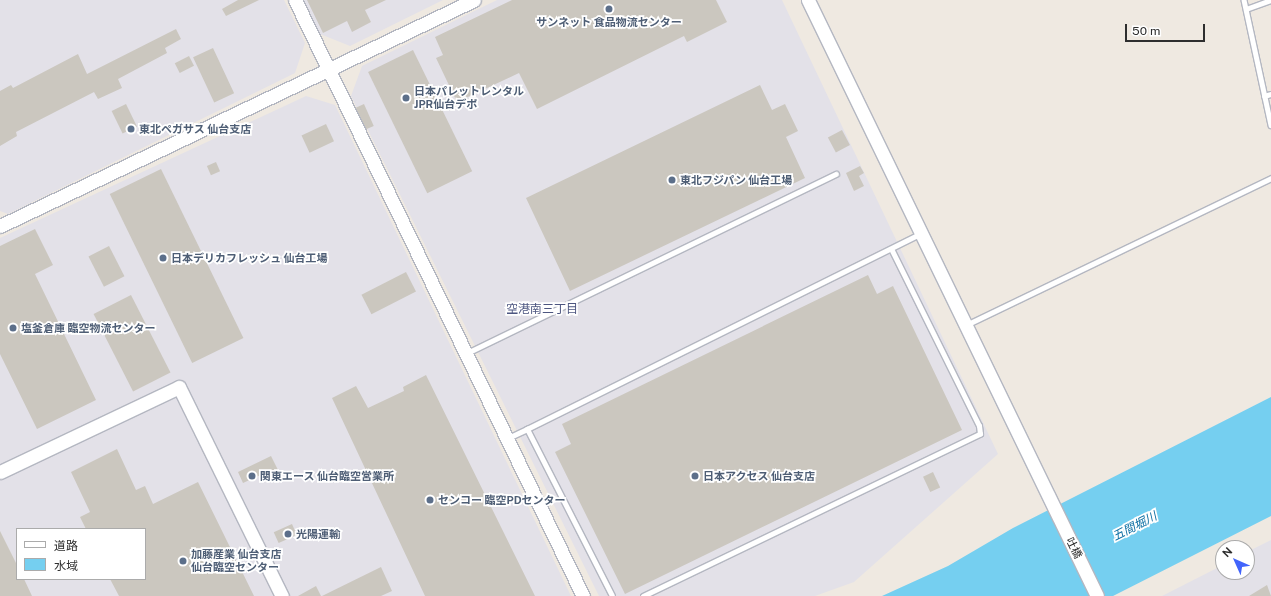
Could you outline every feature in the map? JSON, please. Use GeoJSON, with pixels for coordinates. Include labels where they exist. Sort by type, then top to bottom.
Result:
{"type":"FeatureCollection","features":[{"type":"Feature","properties":{"kind":"street"},"geometry":{"type":"LineString","coordinates":[[295,0],[583,596]]}},
{"type":"Feature","properties":{"kind":"street"},"geometry":{"type":"LineString","coordinates":[[0,226],[330,70],[474,0]]}},
{"type":"Feature","properties":{"kind":"street","name":"吐橋"},"geometry":{"type":"LineString","coordinates":[[808,0],[1097,596]]}},
{"type":"Feature","properties":{"kind":"street"},"geometry":{"type":"LineString","coordinates":[[0,472],[179,387],[282,596]]}},
{"type":"Feature","properties":{"kind":"lane"},"geometry":{"type":"LineString","coordinates":[[1244,0],[1271,124]]}},
{"type":"Feature","properties":{"kind":"lane"},"geometry":{"type":"LineString","coordinates":[[1246,10],[1271,0]]}},
{"type":"Feature","properties":{"kind":"lane"},"geometry":{"type":"LineString","coordinates":[[1264,96],[1271,94]]}},
{"type":"Feature","properties":{"kind":"lane"},"geometry":{"type":"LineString","coordinates":[[466,354],[836,174]]}},
{"type":"Feature","properties":{"kind":"lane"},"geometry":{"type":"LineString","coordinates":[[966,326],[1271,178]]}},
{"type":"Feature","properties":{"kind":"lane"},"geometry":{"type":"LineString","coordinates":[[507,439],[892,251],[921,233]]}},
{"type":"Feature","properties":{"kind":"lane"},"geometry":{"type":"LineString","coordinates":[[642,596],[980,434],[979,426],[892,251]]}},
{"type":"Feature","properties":{"kind":"lane"},"geometry":{"type":"LineString","coordinates":[[527,430],[612,596]]}},
{"type":"Feature","properties":{"kind":"shaded area"},"geometry":{"type":"Polygon","coordinates":[[[0,0],[284,0],[305,43],[295,73],[8,214],[0,211],[0,0]]]}},
{"type":"Feature","properties":{"kind":"shaded area"},"geometry":{"type":"Polygon","coordinates":[[[303,0],[443,0],[350,46],[320,34],[303,0]]]}},
{"type":"Feature","properties":{"kind":"shaded area"},"geometry":{"type":"Polygon","coordinates":[[[497,0],[782,0],[998,454],[854,582],[815,596],[599,596],[351,96],[362,66],[497,0]]]}},
{"type":"Feature","properties":{"kind":"shaded area"},"geometry":{"type":"Polygon","coordinates":[[[306,96],[335,105],[571,596],[0,596],[0,238],[306,96]]]}},
{"type":"Feature","properties":{"kind":"shaded area"},"geometry":{"type":"Polygon","coordinates":[[[1271,540],[1271,596],[1162,596],[1215,569],[1215,580],[1255,580],[1255,548],[1271,540]]]}},
{"type":"Feature","properties":{"kind":"water","name":"五間堀川"},"geometry":{"type":"Polygon","coordinates":[[[1271,397],[1271,516],[1224,540],[1215,540],[1215,544],[1113,596],[882,596],[948,566],[1013,528],[1271,397]]]}},
{"type":"Feature","properties":{"kind":"building"},"geometry":{"type":"Polygon","coordinates":[[[238,0],[259,0],[226,16],[222,9],[238,0]]]}},
{"type":"Feature","properties":{"kind":"building"},"geometry":{"type":"Polygon","coordinates":[[[307,0],[386,0],[365,10],[371,22],[352,32],[347,21],[323,33],[307,0]]]}},
{"type":"Feature","properties":{"kind":"building"},"geometry":{"type":"Polygon","coordinates":[[[512,0],[716,0],[727,22],[687,42],[684,36],[537,109],[519,73],[457,102],[436,58],[443,55],[435,37],[512,0]]]}},
{"type":"Feature","properties":{"kind":"building"},"geometry":{"type":"Polygon","coordinates":[[[176,29],[181,39],[165,48],[167,53],[118,79],[122,88],[98,99],[94,92],[16,132],[17,136],[0,146],[0,91],[11,85],[13,88],[78,54],[87,74],[176,29]]]}},
{"type":"Feature","properties":{"kind":"building"},"geometry":{"type":"Polygon","coordinates":[[[213,48],[234,93],[214,103],[193,57],[213,48]]]}},
{"type":"Feature","properties":{"kind":"building"},"geometry":{"type":"Polygon","coordinates":[[[413,50],[472,171],[427,193],[368,72],[413,50]]]}},
{"type":"Feature","properties":{"kind":"building"},"geometry":{"type":"Polygon","coordinates":[[[189,56],[194,66],[180,73],[175,63],[189,56]]]}},
{"type":"Feature","properties":{"kind":"building"},"geometry":{"type":"Polygon","coordinates":[[[760,85],[772,110],[785,104],[798,131],[786,137],[805,178],[570,291],[526,198],[760,85]]]}},
{"type":"Feature","properties":{"kind":"building"},"geometry":{"type":"Polygon","coordinates":[[[126,104],[137,126],[123,133],[112,111],[126,104]]]}},
{"type":"Feature","properties":{"kind":"building"},"geometry":{"type":"Polygon","coordinates":[[[364,104],[374,126],[366,130],[356,108],[364,104]]]}},
{"type":"Feature","properties":{"kind":"building"},"geometry":{"type":"Polygon","coordinates":[[[326,124],[334,141],[310,153],[302,135],[326,124]]]}},
{"type":"Feature","properties":{"kind":"building"},"geometry":{"type":"Polygon","coordinates":[[[842,130],[850,145],[836,153],[828,138],[842,130]]]}},
{"type":"Feature","properties":{"kind":"building"},"geometry":{"type":"Polygon","coordinates":[[[216,162],[220,171],[211,175],[207,166],[216,162]]]}},
{"type":"Feature","properties":{"kind":"building"},"geometry":{"type":"Polygon","coordinates":[[[860,166],[864,173],[859,176],[864,186],[854,191],[846,173],[860,166]]]}},
{"type":"Feature","properties":{"kind":"building"},"geometry":{"type":"Polygon","coordinates":[[[161,169],[243,338],[192,363],[110,194],[161,169]]]}},
{"type":"Feature","properties":{"kind":"building"},"geometry":{"type":"Polygon","coordinates":[[[35,229],[53,265],[35,274],[96,400],[37,429],[0,354],[0,246],[35,229]]]}},
{"type":"Feature","properties":{"kind":"building"},"geometry":{"type":"Polygon","coordinates":[[[109,246],[124,276],[104,287],[89,256],[109,246]]]}},
{"type":"Feature","properties":{"kind":"building"},"geometry":{"type":"Polygon","coordinates":[[[406,272],[416,292],[371,314],[361,295],[406,272]]]}},
{"type":"Feature","properties":{"kind":"building"},"geometry":{"type":"Polygon","coordinates":[[[868,275],[877,294],[893,286],[962,430],[625,594],[555,452],[571,444],[562,424],[868,275]]]}},
{"type":"Feature","properties":{"kind":"building"},"geometry":{"type":"Polygon","coordinates":[[[131,295],[170,373],[133,392],[94,314],[131,295]]]}},
{"type":"Feature","properties":{"kind":"building"},"geometry":{"type":"Polygon","coordinates":[[[426,375],[535,596],[425,596],[332,398],[356,386],[368,408],[404,391],[403,387],[426,375]]]}},
{"type":"Feature","properties":{"kind":"building"},"geometry":{"type":"Polygon","coordinates":[[[117,449],[136,490],[145,486],[153,504],[198,482],[254,596],[119,596],[111,580],[146,580],[146,528],[86,528],[80,517],[90,512],[71,472],[117,449]]]}},
{"type":"Feature","properties":{"kind":"building"},"geometry":{"type":"Polygon","coordinates":[[[271,456],[281,476],[269,481],[265,473],[243,483],[238,472],[271,456]]]}},
{"type":"Feature","properties":{"kind":"building"},"geometry":{"type":"Polygon","coordinates":[[[933,472],[940,487],[930,492],[923,477],[933,472]]]}},
{"type":"Feature","properties":{"kind":"building"},"geometry":{"type":"Polygon","coordinates":[[[292,524],[297,535],[279,543],[274,532],[292,524]]]}},
{"type":"Feature","properties":{"kind":"building"},"geometry":{"type":"Polygon","coordinates":[[[0,531],[16,563],[16,580],[24,580],[32,596],[0,596],[0,531]]]}},
{"type":"Feature","properties":{"kind":"building"},"geometry":{"type":"Polygon","coordinates":[[[381,567],[392,591],[381,596],[322,596],[381,567]]]}},
{"type":"Feature","properties":{"kind":"building"},"geometry":{"type":"Polygon","coordinates":[[[1267,585],[1271,596],[1249,596],[1267,585]]]}},
{"type":"Feature","properties":{"kind":"building"},"geometry":{"type":"Polygon","coordinates":[[[316,586],[321,596],[298,596],[316,586]]]}},
{"type":"Feature","properties":{"kind":"place","name":"サンネット 食品物流センター"},"geometry":{"type":"Point","coordinates":[609,9]}},
{"type":"Feature","properties":{"kind":"place","name":"日本パレットレンタル JPR仙台デポ"},"geometry":{"type":"Point","coordinates":[406,98]}},
{"type":"Feature","properties":{"kind":"place","name":"東北ペガサス 仙台支店"},"geometry":{"type":"Point","coordinates":[131,129]}},
{"type":"Feature","properties":{"kind":"place","name":"東北フジパン 仙台工場"},"geometry":{"type":"Point","coordinates":[672,180]}},
{"type":"Feature","properties":{"kind":"place","name":"日本デリカフレッシュ 仙台工場"},"geometry":{"type":"Point","coordinates":[163,258]}},
{"type":"Feature","properties":{"kind":"place","name":"塩釜倉庫 臨空物流センター"},"geometry":{"type":"Point","coordinates":[13,328]}},
{"type":"Feature","properties":{"kind":"place","name":"関東エース 仙台臨空営業所"},"geometry":{"type":"Point","coordinates":[252,476]}},
{"type":"Feature","properties":{"kind":"place","name":"日本アクセス 仙台支店"},"geometry":{"type":"Point","coordinates":[695,476]}},
{"type":"Feature","properties":{"kind":"place","name":"センコー 臨空PDセンター"},"geometry":{"type":"Point","coordinates":[430,500]}},
{"type":"Feature","properties":{"kind":"place","name":"光陽運輸"},"geometry":{"type":"Point","coordinates":[288,534]}},
{"type":"Feature","properties":{"kind":"place","name":"加藤産業 仙台支店 仙台臨空センター"},"geometry":{"type":"Point","coordinates":[183,561]}},
{"type":"Feature","properties":{"kind":"district","name":"空港南三丁目"},"geometry":{"type":"Point","coordinates":[542,310]}}]}
